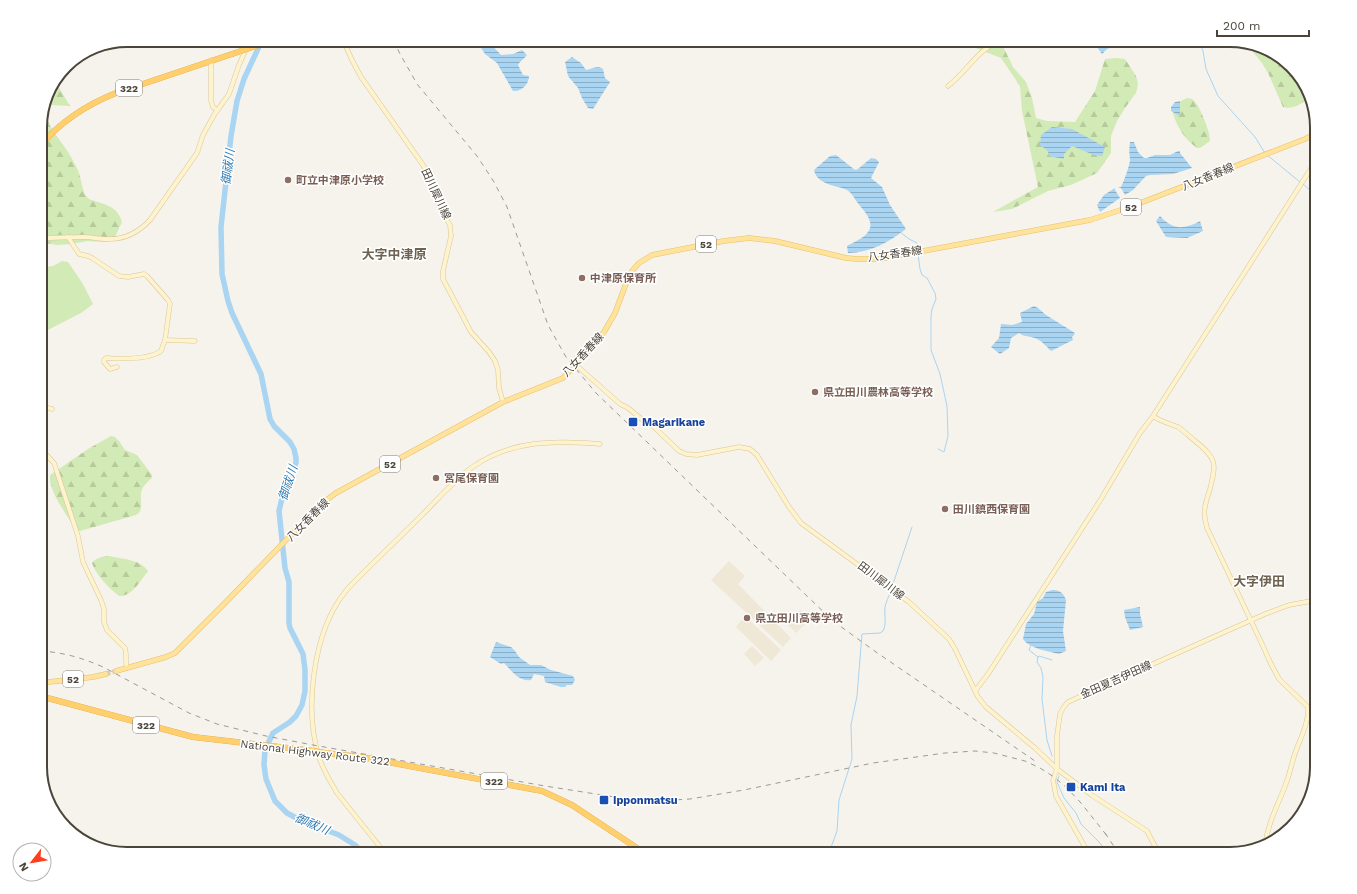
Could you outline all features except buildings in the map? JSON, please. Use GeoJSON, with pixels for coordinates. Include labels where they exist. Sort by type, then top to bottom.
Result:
{"type":"FeatureCollection","features":[{"type":"Feature","properties":{"kind":"highway","name":"322"},"geometry":{"type":"LineString","coordinates":[[47,139],[74,114],[100,100],[116,93],[252,47]]}},
{"type":"Feature","properties":{"kind":"highway","name":"National Highway Route 322"},"geometry":{"type":"LineString","coordinates":[[47,698],[193,737],[276,748],[361,756],[542,791],[572,805],[635,847]]}},
{"type":"Feature","properties":{"kind":"main road","name":"八女香春線"},"geometry":{"type":"LineString","coordinates":[[116,672],[175,653],[321,504],[336,493],[504,402],[559,380],[576,365],[598,341],[610,324],[632,270],[639,263],[652,255],[724,241],[749,238],[775,241],[846,258],[880,259],[1090,220],[1138,205],[1310,136]]}},
{"type":"Feature","properties":{"kind":"main road","name":"52"},"geometry":{"type":"LineString","coordinates":[[47,682],[106,674]]}},
{"type":"Feature","properties":{"kind":"street"},"geometry":{"type":"LineString","coordinates":[[47,238],[88,237],[119,239],[144,227],[197,154],[203,135],[217,110],[229,94],[247,47]]}},
{"type":"Feature","properties":{"kind":"street","name":"田川犀川線"},"geometry":{"type":"LineString","coordinates":[[347,47],[361,77],[429,176],[435,196],[440,208],[449,222],[452,232],[443,271],[443,280],[471,332],[489,352],[494,361],[498,370],[499,388],[504,402]]}},
{"type":"Feature","properties":{"kind":"street"},"geometry":{"type":"LineString","coordinates":[[948,86],[957,79],[981,52],[989,47]]}},
{"type":"Feature","properties":{"kind":"street"},"geometry":{"type":"LineString","coordinates":[[211,60],[211,101],[213,107],[217,110]]}},
{"type":"Feature","properties":{"kind":"street"},"geometry":{"type":"LineString","coordinates":[[975,691],[988,674],[1101,499],[1140,433],[1153,416],[1310,170]]}},
{"type":"Feature","properties":{"kind":"street"},"geometry":{"type":"LineString","coordinates":[[68,237],[79,254],[92,258],[119,276],[128,277],[140,274],[147,276],[166,296],[170,304],[165,340],[161,351],[152,356],[106,358],[104,360],[110,369],[117,367]]}},
{"type":"Feature","properties":{"kind":"street"},"geometry":{"type":"LineString","coordinates":[[165,340],[195,341]]}},
{"type":"Feature","properties":{"kind":"street","name":"田川犀川線"},"geometry":{"type":"LineString","coordinates":[[576,365],[620,404],[656,428],[682,453],[692,455],[739,447],[754,451],[789,507],[801,523],[909,602],[949,639],[975,691],[986,706],[1057,768],[1093,796],[1147,830],[1156,847]]}},
{"type":"Feature","properties":{"kind":"street"},"geometry":{"type":"LineString","coordinates":[[47,408],[52,409]]}},
{"type":"Feature","properties":{"kind":"street"},"geometry":{"type":"LineString","coordinates":[[1153,416],[1158,420],[1179,428],[1209,453],[1213,460],[1213,477],[1204,516],[1207,528],[1251,620],[1270,664],[1279,679],[1308,707],[1305,725],[1292,761],[1288,778],[1267,830],[1266,839]]}},
{"type":"Feature","properties":{"kind":"street"},"geometry":{"type":"LineString","coordinates":[[380,847],[330,782],[319,756],[313,716],[315,666],[325,629],[334,610],[344,592],[451,486],[474,466],[504,451],[534,443],[574,441],[600,444]]}},
{"type":"Feature","properties":{"kind":"street"},"geometry":{"type":"LineString","coordinates":[[47,456],[54,463],[78,536],[83,562],[102,602],[105,627],[125,648],[125,662],[127,668]]}},
{"type":"Feature","properties":{"kind":"street","name":"金田夏吉伊田線"},"geometry":{"type":"LineString","coordinates":[[1085,847],[1056,796],[1053,780],[1057,768],[1057,736],[1060,714],[1068,702],[1251,620],[1289,605],[1310,601]]}},
{"type":"Feature","properties":{"kind":"shaded area"},"geometry":{"type":"Polygon","coordinates":[[[729,561],[745,576],[738,584],[791,638],[783,647],[711,580],[729,561]]]}},
{"type":"Feature","properties":{"kind":"shaded area"},"geometry":{"type":"Polygon","coordinates":[[[800,610],[810,619],[796,633],[787,624],[800,610]]]}},
{"type":"Feature","properties":{"kind":"shaded area"},"geometry":{"type":"Polygon","coordinates":[[[745,616],[781,650],[771,661],[736,627],[745,616]]]}},
{"type":"Feature","properties":{"kind":"shaded area"},"geometry":{"type":"Polygon","coordinates":[[[752,646],[764,658],[755,666],[744,654],[752,646]]]}},
{"type":"Feature","properties":{"kind":"green space"},"geometry":{"type":"Polygon","coordinates":[[[973,47],[1003,47],[1013,67],[1026,82],[1032,98],[1036,118],[1047,121],[1075,122],[1095,91],[1105,59],[1125,59],[1136,76],[1138,83],[1136,93],[1117,121],[1111,136],[1111,153],[1097,173],[1071,185],[1048,191],[1012,209],[993,212],[1038,187],[1022,111],[1020,86],[1001,58],[973,47]]]}},
{"type":"Feature","properties":{"kind":"green space"},"geometry":{"type":"Polygon","coordinates":[[[1251,50],[1265,55],[1283,67],[1297,83],[1306,100],[1297,106],[1290,108],[1283,107],[1262,63],[1251,50]]]}},
{"type":"Feature","properties":{"kind":"green space"},"geometry":{"type":"Polygon","coordinates":[[[58,86],[70,106],[52,105],[50,106],[58,86]]]}},
{"type":"Feature","properties":{"kind":"green space"},"geometry":{"type":"Polygon","coordinates":[[[1187,98],[1193,99],[1200,109],[1209,133],[1210,141],[1200,148],[1197,148],[1184,136],[1173,115],[1172,109],[1177,103],[1187,98]]]}},
{"type":"Feature","properties":{"kind":"green space"},"geometry":{"type":"Polygon","coordinates":[[[47,120],[51,128],[68,151],[79,173],[87,197],[107,205],[116,211],[122,222],[115,237],[106,242],[87,241],[57,245],[47,243],[47,120]]]}},
{"type":"Feature","properties":{"kind":"green space"},"geometry":{"type":"Polygon","coordinates":[[[62,261],[68,262],[83,284],[93,304],[81,313],[47,330],[47,267],[53,266],[62,261]]]}},
{"type":"Feature","properties":{"kind":"green space"},"geometry":{"type":"Polygon","coordinates":[[[111,436],[115,437],[119,441],[125,450],[137,455],[152,475],[152,478],[146,483],[142,490],[141,509],[136,515],[77,531],[55,496],[50,481],[50,475],[88,449],[111,436]]]}},
{"type":"Feature","properties":{"kind":"green space"},"geometry":{"type":"Polygon","coordinates":[[[109,556],[136,562],[145,567],[148,571],[136,587],[124,596],[119,596],[103,581],[96,572],[92,563],[100,558],[109,556]]]}},
{"type":"Feature","properties":{"kind":"water"},"geometry":{"type":"Polygon","coordinates":[[[480,47],[494,47],[501,55],[513,54],[522,50],[527,55],[518,65],[523,75],[529,76],[528,82],[522,89],[513,91],[497,63],[485,54],[480,47]]]}},
{"type":"Feature","properties":{"kind":"water"},"geometry":{"type":"Polygon","coordinates":[[[1097,47],[1112,47],[1107,49],[1102,54],[1097,47]]]}},
{"type":"Feature","properties":{"kind":"water"},"geometry":{"type":"Polygon","coordinates":[[[572,57],[581,63],[586,70],[597,67],[603,69],[605,78],[610,82],[593,109],[588,108],[578,88],[568,76],[565,62],[572,57]]]}},
{"type":"Feature","properties":{"kind":"water"},"geometry":{"type":"Polygon","coordinates":[[[1180,101],[1180,115],[1178,115],[1171,111],[1171,107],[1175,102],[1180,101]]]}},
{"type":"Feature","properties":{"kind":"water"},"geometry":{"type":"Polygon","coordinates":[[[1052,127],[1072,129],[1105,147],[1102,156],[1094,155],[1072,146],[1064,154],[1064,159],[1049,156],[1048,151],[1040,145],[1041,135],[1052,127]]]}},
{"type":"Feature","properties":{"kind":"water"},"geometry":{"type":"Polygon","coordinates":[[[1130,142],[1134,142],[1138,152],[1144,158],[1155,155],[1170,155],[1180,151],[1192,168],[1173,174],[1146,176],[1133,190],[1125,195],[1121,188],[1118,187],[1121,187],[1129,165],[1130,142]]]}},
{"type":"Feature","properties":{"kind":"water"},"geometry":{"type":"Polygon","coordinates":[[[836,155],[855,170],[871,158],[876,159],[879,162],[871,178],[882,187],[890,205],[906,229],[872,249],[856,253],[848,253],[847,246],[859,240],[868,232],[870,228],[870,220],[849,191],[823,182],[816,175],[814,170],[830,156],[836,155]]]}},
{"type":"Feature","properties":{"kind":"water"},"geometry":{"type":"Polygon","coordinates":[[[1115,188],[1120,198],[1100,212],[1097,205],[1104,195],[1115,188]]]}},
{"type":"Feature","properties":{"kind":"water"},"geometry":{"type":"Polygon","coordinates":[[[1160,216],[1169,224],[1178,227],[1188,226],[1200,221],[1203,231],[1187,238],[1166,237],[1156,221],[1160,216]]]}},
{"type":"Feature","properties":{"kind":"water"},"geometry":{"type":"Polygon","coordinates":[[[1034,306],[1075,333],[1072,337],[1073,340],[1051,351],[1037,339],[1019,333],[1011,338],[1009,348],[1000,354],[991,347],[999,338],[1001,324],[1012,325],[1022,322],[1020,313],[1034,306]]]}},
{"type":"Feature","properties":{"kind":"water"},"geometry":{"type":"Polygon","coordinates":[[[1057,590],[1060,592],[1064,595],[1066,600],[1063,631],[1066,651],[1059,654],[1045,651],[1030,645],[1023,639],[1026,624],[1034,614],[1037,602],[1043,598],[1046,592],[1057,590]]]}},
{"type":"Feature","properties":{"kind":"water"},"geometry":{"type":"Polygon","coordinates":[[[1140,607],[1143,627],[1130,630],[1124,610],[1140,607]]]}},
{"type":"Feature","properties":{"kind":"water"},"geometry":{"type":"Polygon","coordinates":[[[496,642],[511,647],[519,657],[530,665],[541,665],[551,670],[573,676],[575,680],[572,685],[561,687],[545,682],[544,676],[534,674],[531,680],[519,678],[504,663],[501,664],[490,657],[496,642]]]}},
{"type":"Feature","properties":{"kind":"waterway","name":"御祓川"},"geometry":{"type":"LineString","coordinates":[[259,47],[244,79],[237,101],[231,136],[221,227],[222,274],[232,313],[261,374],[270,419],[274,426],[290,442],[294,449],[296,458],[296,463],[283,494],[279,511],[285,568],[289,582],[289,623],[303,654],[305,670],[305,691],[302,705],[296,716],[290,722],[273,733],[265,750],[264,765],[266,779],[275,801],[287,813],[300,820],[339,835],[357,847]]}},
{"type":"Feature","properties":{"kind":"waterway"},"geometry":{"type":"LineString","coordinates":[[1202,47],[1206,69],[1218,96],[1255,137],[1265,153]]}},
{"type":"Feature","properties":{"kind":"waterway"},"geometry":{"type":"LineString","coordinates":[[1267,155],[1300,182]]}},
{"type":"Feature","properties":{"kind":"waterway"},"geometry":{"type":"LineString","coordinates":[[1303,184],[1310,190]]}},
{"type":"Feature","properties":{"kind":"waterway"},"geometry":{"type":"LineString","coordinates":[[900,232],[917,243],[918,251]]}},
{"type":"Feature","properties":{"kind":"waterway"},"geometry":{"type":"LineString","coordinates":[[918,254],[922,275],[927,278],[935,293],[936,299],[931,316],[931,350],[940,374],[947,406],[948,436],[944,452],[938,449]]}},
{"type":"Feature","properties":{"kind":"waterway"},"geometry":{"type":"LineString","coordinates":[[892,587],[912,527]]}},
{"type":"Feature","properties":{"kind":"waterway"},"geometry":{"type":"LineString","coordinates":[[831,847],[837,831],[839,800],[852,759],[851,725],[857,696],[862,634],[880,633],[883,631],[885,622],[885,607],[890,592]]}},
{"type":"Feature","properties":{"kind":"waterway"},"geometry":{"type":"LineString","coordinates":[[1031,645],[1029,650],[1038,657],[1037,662],[1041,668],[1043,677],[1042,699],[1047,740],[1052,756]]}},
{"type":"Feature","properties":{"kind":"waterway"},"geometry":{"type":"LineString","coordinates":[[1038,657],[1052,660]]}},
{"type":"Feature","properties":{"kind":"waterway"},"geometry":{"type":"LineString","coordinates":[[1059,776],[1057,782],[1064,798],[1076,813],[1081,824],[1103,847]]}},
{"type":"Feature","properties":{"kind":"tunnel"},"geometry":{"type":"LineString","coordinates":[[106,674],[116,671]]}},
{"type":"Feature","properties":{"kind":"railway"},"geometry":{"type":"LineString","coordinates":[[397,47],[417,84],[477,156],[494,182],[507,207],[548,325],[566,357],[596,393],[833,621],[1035,761]]}},
{"type":"Feature","properties":{"kind":"railway"},"geometry":{"type":"LineString","coordinates":[[47,652],[80,658],[103,667],[189,713],[217,724],[266,736],[313,745],[621,798],[658,801],[690,799],[744,790],[873,763],[945,753],[975,751],[994,753],[1025,761],[1054,777],[1081,803],[1108,837]]}},
{"type":"Feature","properties":{"kind":"railway"},"geometry":{"type":"LineString","coordinates":[[1105,833],[1114,847]]}},
{"type":"Feature","properties":{"kind":"place","name":"町立中津原小学校"},"geometry":{"type":"Point","coordinates":[288,180]}},
{"type":"Feature","properties":{"kind":"place","name":"中津原保育所"},"geometry":{"type":"Point","coordinates":[582,278]}},
{"type":"Feature","properties":{"kind":"place","name":"県立田川農林高等学校"},"geometry":{"type":"Point","coordinates":[815,392]}},
{"type":"Feature","properties":{"kind":"place","name":"Magarikane"},"geometry":{"type":"Point","coordinates":[633,422]}},
{"type":"Feature","properties":{"kind":"place","name":"宮尾保育園"},"geometry":{"type":"Point","coordinates":[436,478]}},
{"type":"Feature","properties":{"kind":"place","name":"田川鎮西保育園"},"geometry":{"type":"Point","coordinates":[945,509]}},
{"type":"Feature","properties":{"kind":"place","name":"県立田川高等学校"},"geometry":{"type":"Point","coordinates":[747,618]}},
{"type":"Feature","properties":{"kind":"place","name":"Kami Ita"},"geometry":{"type":"Point","coordinates":[1071,787]}},
{"type":"Feature","properties":{"kind":"place","name":"Ipponmatsu"},"geometry":{"type":"Point","coordinates":[604,800]}},
{"type":"Feature","properties":{"kind":"district","name":"大字中津原"},"geometry":{"type":"Point","coordinates":[394,254]}},
{"type":"Feature","properties":{"kind":"district","name":"大字伊田"},"geometry":{"type":"Point","coordinates":[1259,581]}}]}
